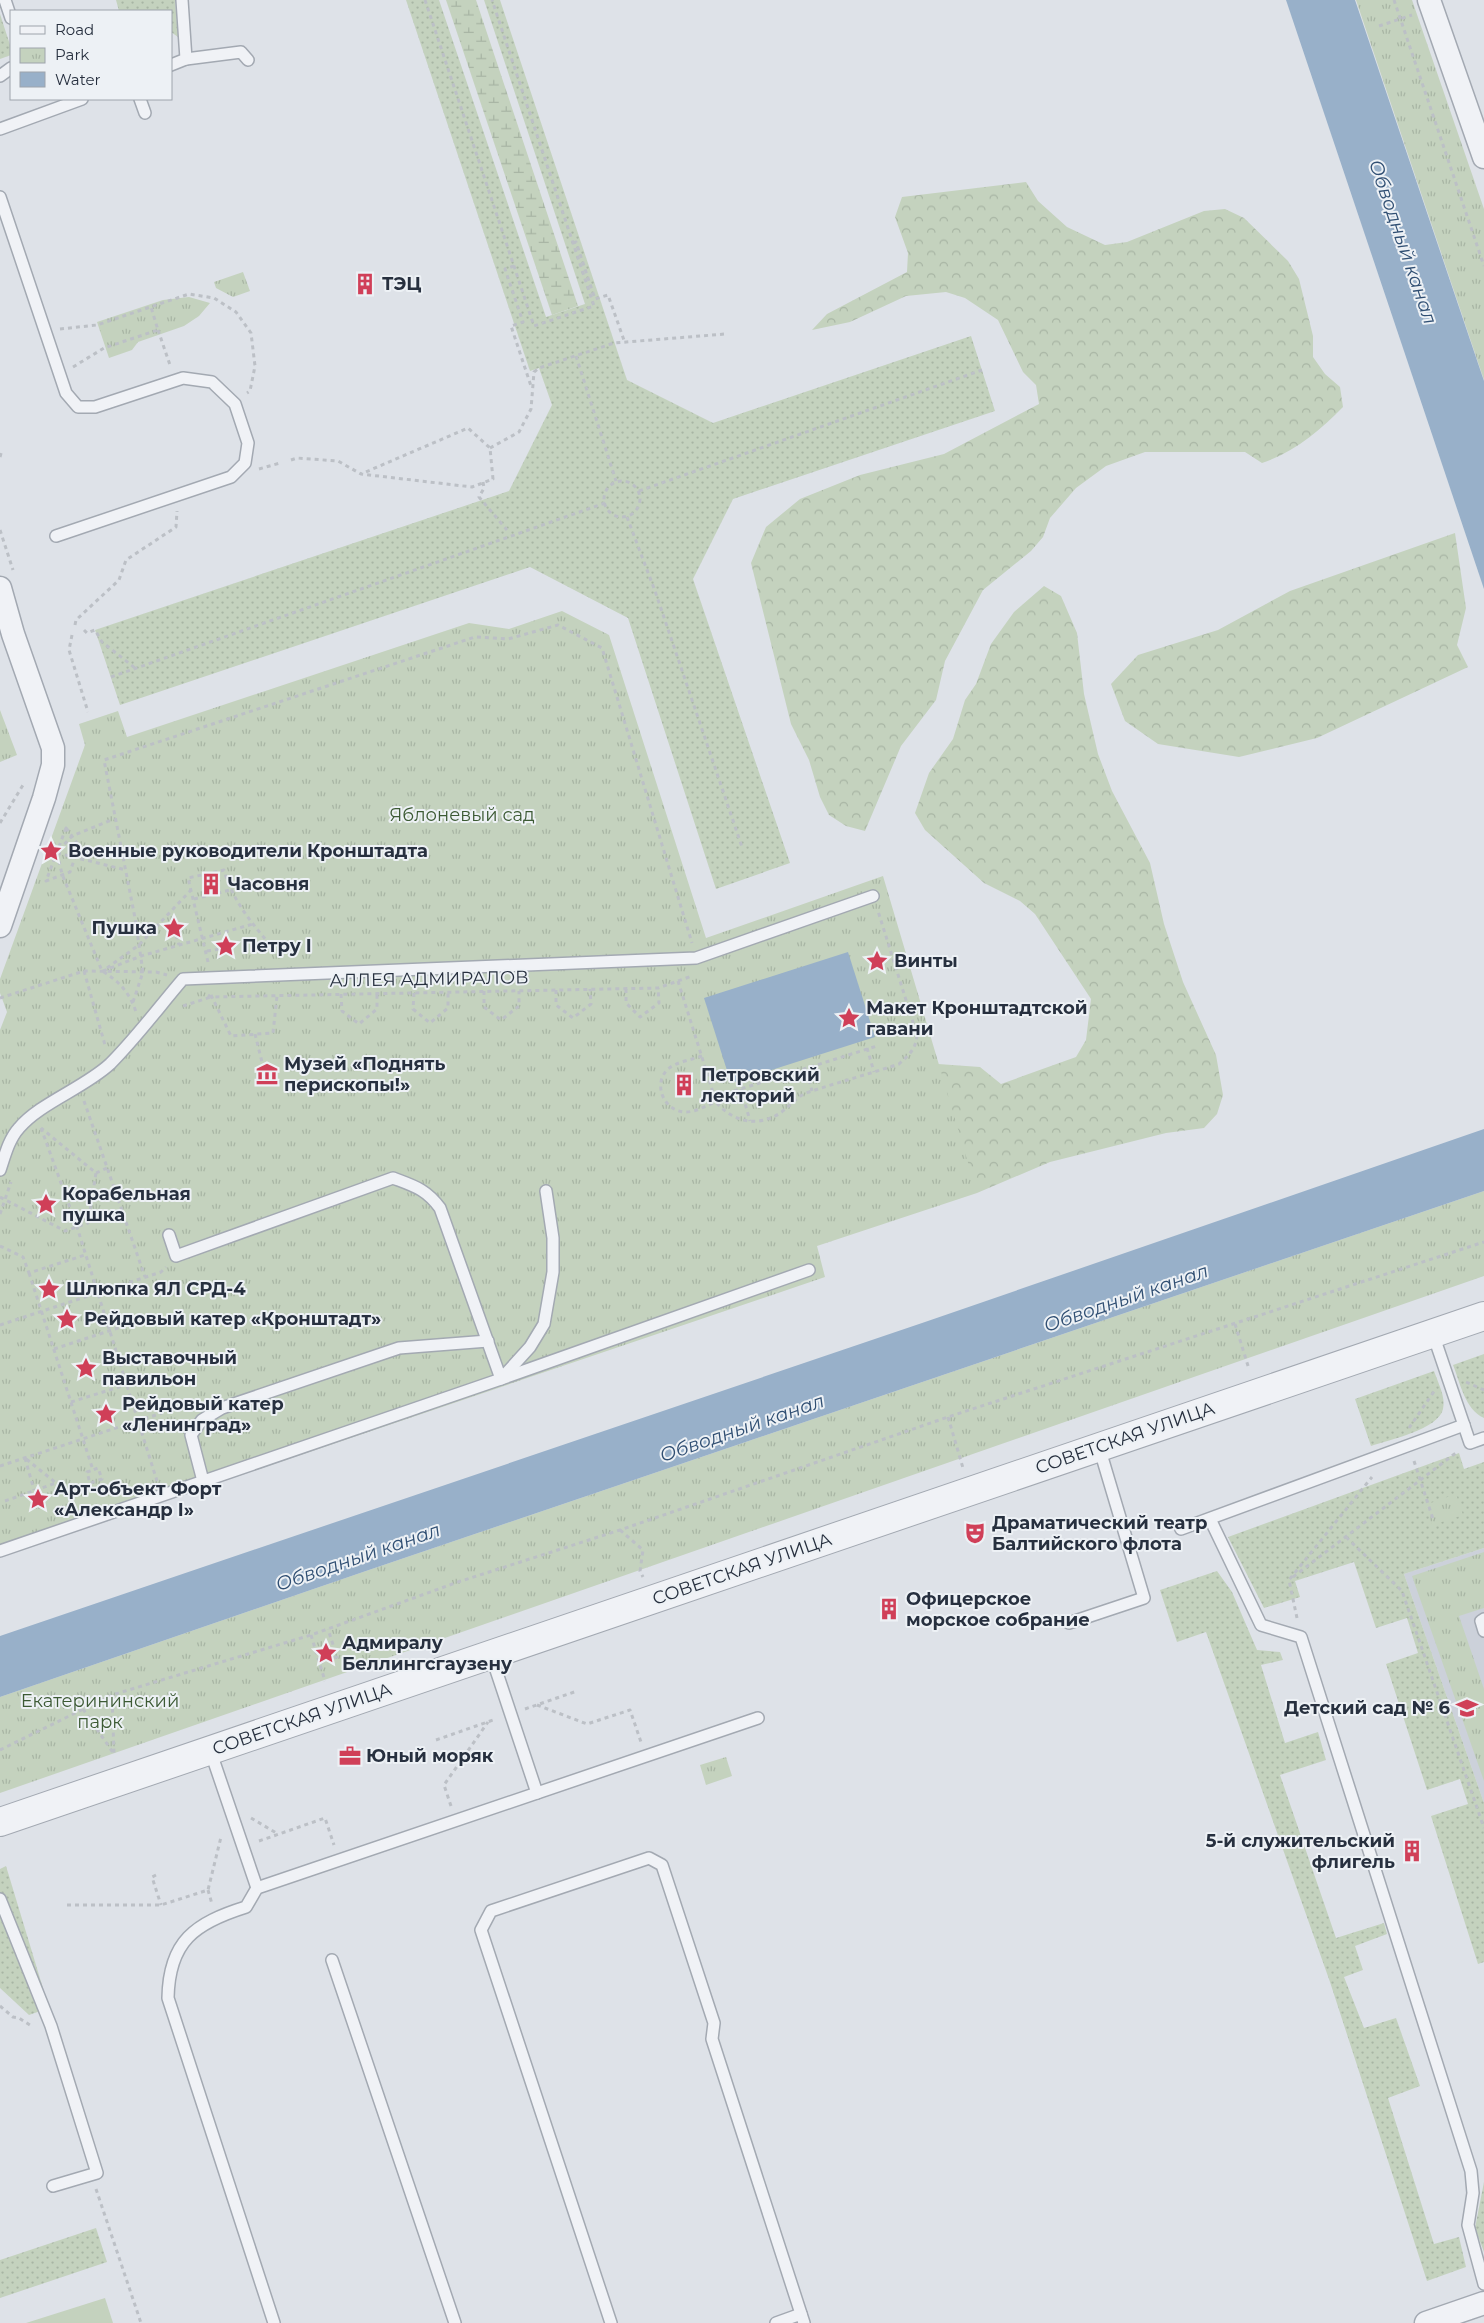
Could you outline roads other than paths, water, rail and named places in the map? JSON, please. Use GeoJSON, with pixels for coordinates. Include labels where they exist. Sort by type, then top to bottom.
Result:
{"type":"FeatureCollection","features":[{"type":"Feature","properties":{"kind":"street"},"geometry":{"type":"LineString","coordinates":[[1430,4],[1484,157]]}},
{"type":"Feature","properties":{"kind":"street"},"geometry":{"type":"LineString","coordinates":[[0,588],[13,634],[53,748],[53,765],[44,798],[0,926]]}},
{"type":"Feature","properties":{"kind":"street","name":"СОВЕТСКАЯ УЛИЦА"},"geometry":{"type":"LineString","coordinates":[[0,1822],[1484,1316]]}},
{"type":"Feature","properties":{"kind":"street"},"geometry":{"type":"LineString","coordinates":[[1426,2323],[1484,2303]]}},
{"type":"Feature","properties":{"kind":"lane"},"geometry":{"type":"LineString","coordinates":[[5,0],[10,15]]}},
{"type":"Feature","properties":{"kind":"lane"},"geometry":{"type":"LineString","coordinates":[[182,0],[186,59]]}},
{"type":"Feature","properties":{"kind":"lane"},"geometry":{"type":"LineString","coordinates":[[172,65],[186,59],[241,52],[248,60]]}},
{"type":"Feature","properties":{"kind":"lane"},"geometry":{"type":"LineString","coordinates":[[0,129],[79,100]]}},
{"type":"Feature","properties":{"kind":"lane"},"geometry":{"type":"LineString","coordinates":[[140,100],[145,112]]}},
{"type":"Feature","properties":{"kind":"lane"},"geometry":{"type":"LineString","coordinates":[[0,197],[66,393],[78,407],[95,407],[183,378],[212,382],[235,404],[248,443],[245,463],[231,478],[56,536]]}},
{"type":"Feature","properties":{"kind":"lane"},"geometry":{"type":"LineString","coordinates":[[0,1170],[7,1146],[18,1128],[29,1118],[92,1078],[110,1063],[183,979],[696,958],[873,896]]}},
{"type":"Feature","properties":{"kind":"lane"},"geometry":{"type":"LineString","coordinates":[[169,1234],[176,1256],[392,1178],[412,1185],[430,1195],[440,1208],[501,1379]]}},
{"type":"Feature","properties":{"kind":"lane"},"geometry":{"type":"LineString","coordinates":[[501,1379],[530,1347],[544,1324],[553,1272],[553,1238],[546,1191]]}},
{"type":"Feature","properties":{"kind":"lane"},"geometry":{"type":"LineString","coordinates":[[0,1551],[501,1379],[809,1270]]}},
{"type":"Feature","properties":{"kind":"lane"},"geometry":{"type":"LineString","coordinates":[[1433,1334],[1470,1443],[1484,1438]]}},
{"type":"Feature","properties":{"kind":"lane"},"geometry":{"type":"LineString","coordinates":[[203,1481],[191,1435],[202,1420],[222,1408],[399,1348],[488,1341]]}},
{"type":"Feature","properties":{"kind":"lane"},"geometry":{"type":"LineString","coordinates":[[1181,1529],[1464,1426]]}},
{"type":"Feature","properties":{"kind":"lane"},"geometry":{"type":"LineString","coordinates":[[1069,1623],[1144,1598],[1099,1448]]}},
{"type":"Feature","properties":{"kind":"lane"},"geometry":{"type":"LineString","coordinates":[[1210,1519],[1261,1625],[1301,1637],[1471,2171],[1473,2193],[1468,2225],[1484,2284]]}},
{"type":"Feature","properties":{"kind":"lane"},"geometry":{"type":"LineString","coordinates":[[1484,1619],[1481,1621],[1484,1631]]}},
{"type":"Feature","properties":{"kind":"lane"},"geometry":{"type":"LineString","coordinates":[[491,1654],[537,1793]]}},
{"type":"Feature","properties":{"kind":"lane"},"geometry":{"type":"LineString","coordinates":[[274,2323],[168,1998],[168,1977],[174,1958],[190,1935],[216,1917],[246,1908],[257,1888],[758,1718]]}},
{"type":"Feature","properties":{"kind":"lane"},"geometry":{"type":"LineString","coordinates":[[210,1750],[257,1888]]}},
{"type":"Feature","properties":{"kind":"lane"},"geometry":{"type":"LineString","coordinates":[[611,2323],[481,1930],[491,1911],[649,1858],[662,1865],[714,2023],[712,2039],[803,2319],[776,2323]]}},
{"type":"Feature","properties":{"kind":"lane"},"geometry":{"type":"LineString","coordinates":[[0,1899],[51,2026],[98,2173],[54,2186]]}},
{"type":"Feature","properties":{"kind":"lane"},"geometry":{"type":"LineString","coordinates":[[332,1960],[455,2323]]}},
{"type":"Feature","properties":{"kind":"water","name":"Обводный канал"},"geometry":{"type":"Polygon","coordinates":[[[1286,0],[1355,0],[1484,381],[1484,589],[1286,0]]]}},
{"type":"Feature","properties":{"kind":"water"},"geometry":{"type":"Polygon","coordinates":[[[848,952],[875,1037],[731,1083],[704,998],[848,952]]]}},
{"type":"Feature","properties":{"kind":"water","name":"Обводный канал"},"geometry":{"type":"Polygon","coordinates":[[[1484,1129],[1484,1191],[0,1697],[0,1636],[925,1322],[1484,1129]]]}},
{"type":"Feature","properties":{"kind":"place","name":"ТЭЦ"},"geometry":{"type":"Point","coordinates":[365,284]}},
{"type":"Feature","properties":{"kind":"place","name":"Военные руководители Кронштадта"},"geometry":{"type":"Point","coordinates":[51,851]}},
{"type":"Feature","properties":{"kind":"place","name":"Часовня"},"geometry":{"type":"Point","coordinates":[211,884]}},
{"type":"Feature","properties":{"kind":"place","name":"Пушка"},"geometry":{"type":"Point","coordinates":[174,928]}},
{"type":"Feature","properties":{"kind":"place","name":"Петру I"},"geometry":{"type":"Point","coordinates":[226,946]}},
{"type":"Feature","properties":{"kind":"place","name":"Винты"},"geometry":{"type":"Point","coordinates":[877,961]}},
{"type":"Feature","properties":{"kind":"place","name":"Макет Кронштадтской гавани"},"geometry":{"type":"Point","coordinates":[849,1018]}},
{"type":"Feature","properties":{"kind":"place","name":"Музей «Поднять перископы!»"},"geometry":{"type":"Point","coordinates":[267,1074]}},
{"type":"Feature","properties":{"kind":"place","name":"Петровский лекторий"},"geometry":{"type":"Point","coordinates":[684,1085]}},
{"type":"Feature","properties":{"kind":"place","name":"Корабельная пушка"},"geometry":{"type":"Point","coordinates":[46,1204]}},
{"type":"Feature","properties":{"kind":"place","name":"Шлюпка ЯЛ СРД-4"},"geometry":{"type":"Point","coordinates":[49,1289]}},
{"type":"Feature","properties":{"kind":"place","name":"Рейдовый катер «Кронштадт»"},"geometry":{"type":"Point","coordinates":[67,1319]}},
{"type":"Feature","properties":{"kind":"place","name":"Выставочный павильон"},"geometry":{"type":"Point","coordinates":[86,1368]}},
{"type":"Feature","properties":{"kind":"place","name":"Рейдовый катер «Ленинград»"},"geometry":{"type":"Point","coordinates":[106,1414]}},
{"type":"Feature","properties":{"kind":"place","name":"Арт-объект Форт «Александр I»"},"geometry":{"type":"Point","coordinates":[38,1499]}},
{"type":"Feature","properties":{"kind":"place","name":"Драматический театр Балтийского флота"},"geometry":{"type":"Point","coordinates":[975,1533]}},
{"type":"Feature","properties":{"kind":"place","name":"Офицерское морское собрание"},"geometry":{"type":"Point","coordinates":[889,1609]}},
{"type":"Feature","properties":{"kind":"place","name":"Адмиралу Беллингсгаузену"},"geometry":{"type":"Point","coordinates":[326,1653]}},
{"type":"Feature","properties":{"kind":"place","name":"Детский сад № 6"},"geometry":{"type":"Point","coordinates":[1467,1708]}},
{"type":"Feature","properties":{"kind":"place","name":"Юный моряк"},"geometry":{"type":"Point","coordinates":[350,1756]}},
{"type":"Feature","properties":{"kind":"place","name":"5-й служительский флигель"},"geometry":{"type":"Point","coordinates":[1412,1851]}},
{"type":"Feature","properties":{"kind":"park label","name":"Яблоневый сад"},"geometry":{"type":"Point","coordinates":[462,815]}},
{"type":"Feature","properties":{"kind":"park label","name":"Екатерининский парк"},"geometry":{"type":"Point","coordinates":[100,1711]}}]}
